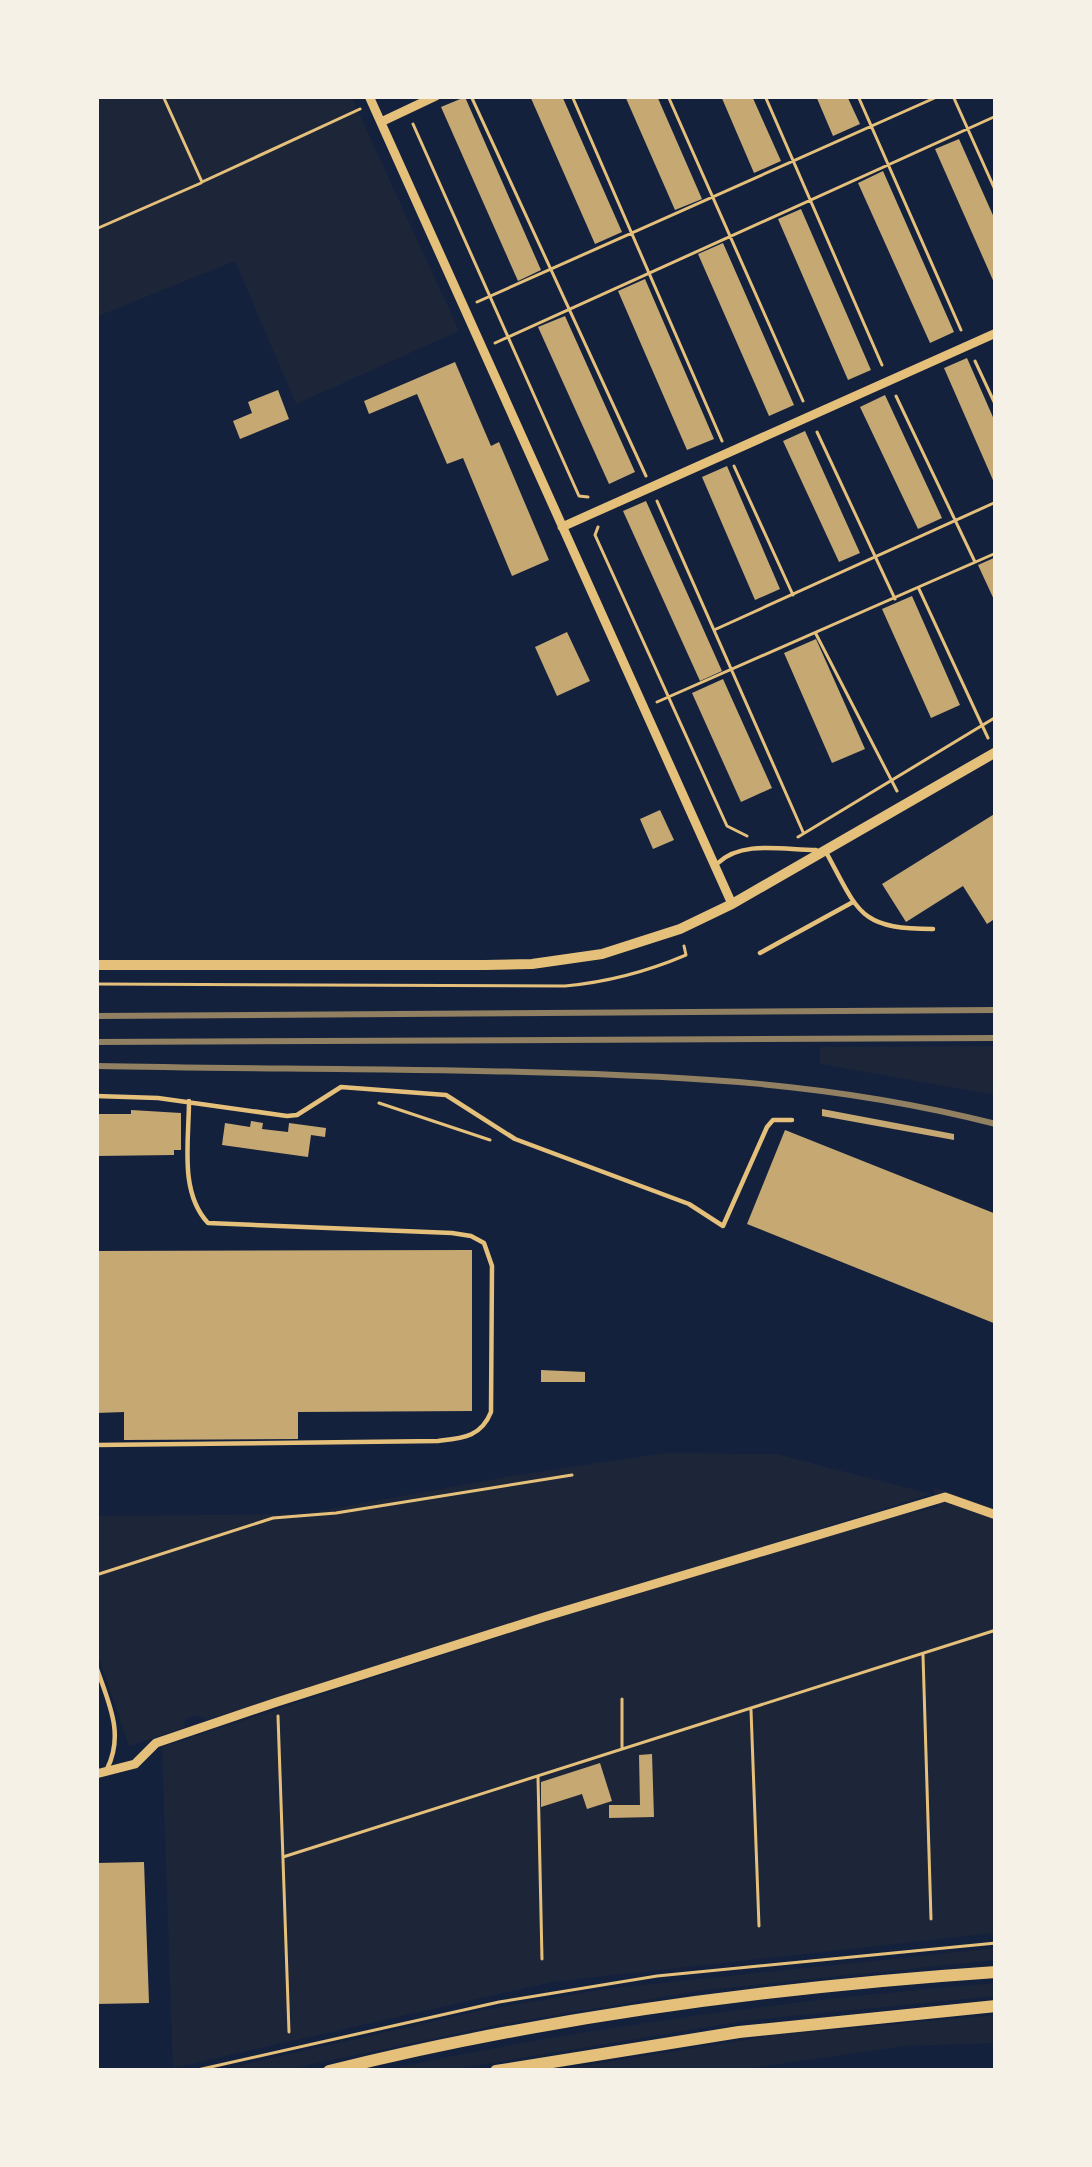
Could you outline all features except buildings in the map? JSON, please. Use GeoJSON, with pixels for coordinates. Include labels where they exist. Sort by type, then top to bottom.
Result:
{"type":"FeatureCollection","features":[{"type":"Feature","properties":{"kind":"main road"},"geometry":{"type":"LineString","coordinates":[[329,2071],[651,2009],[996,1972]]}},
{"type":"Feature","properties":{"kind":"main road"},"geometry":{"type":"LineString","coordinates":[[496,2071],[758,2030],[996,2006]]}},
{"type":"Feature","properties":{"kind":"street"},"geometry":{"type":"LineString","coordinates":[[381,122],[436,96]]}},
{"type":"Feature","properties":{"kind":"street"},"geometry":{"type":"LineString","coordinates":[[371,100],[733,904]]}},
{"type":"Feature","properties":{"kind":"street"},"geometry":{"type":"LineString","coordinates":[[562,527],[996,333]]}},
{"type":"Feature","properties":{"kind":"street"},"geometry":{"type":"LineString","coordinates":[[96,965],[532,964],[602,954],[680,929],[733,904],[995,753]]}},
{"type":"Feature","properties":{"kind":"street"},"geometry":{"type":"LineString","coordinates":[[101,1773],[135,1765],[156,1743],[277,1702],[945,1497],[996,1515]]}},
{"type":"Feature","properties":{"kind":"lane"},"geometry":{"type":"LineString","coordinates":[[714,868],[729,853],[748,849],[825,851],[858,910],[888,929],[933,929]]}},
{"type":"Feature","properties":{"kind":"lane"},"geometry":{"type":"LineString","coordinates":[[760,953],[853,902]]}},
{"type":"Feature","properties":{"kind":"lane"},"geometry":{"type":"LineString","coordinates":[[96,1096],[189,1101],[287,1116],[341,1087],[446,1095],[515,1139],[689,1204],[723,1226],[767,1126],[773,1120],[792,1120]]}},
{"type":"Feature","properties":{"kind":"lane"},"geometry":{"type":"LineString","coordinates":[[96,1445],[438,1441],[472,1436],[491,1412],[492,1266],[484,1243],[471,1235],[452,1233],[208,1223],[194,1204],[190,1187],[189,1101]]}},
{"type":"Feature","properties":{"kind":"lane"},"geometry":{"type":"LineString","coordinates":[[96,1666],[117,1731],[115,1754],[101,1773]]}},
{"type":"Feature","properties":{"kind":"path"},"geometry":{"type":"LineString","coordinates":[[163,96],[202,182]]}},
{"type":"Feature","properties":{"kind":"path"},"geometry":{"type":"LineString","coordinates":[[471,96],[804,834]]}},
{"type":"Feature","properties":{"kind":"path"},"geometry":{"type":"LineString","coordinates":[[572,96],[793,595]]}},
{"type":"Feature","properties":{"kind":"path"},"geometry":{"type":"LineString","coordinates":[[668,96],[895,599]]}},
{"type":"Feature","properties":{"kind":"path"},"geometry":{"type":"LineString","coordinates":[[765,96],[888,380],[975,562]]}},
{"type":"Feature","properties":{"kind":"path"},"geometry":{"type":"LineString","coordinates":[[858,96],[996,406]]}},
{"type":"Feature","properties":{"kind":"path"},"geometry":{"type":"LineString","coordinates":[[464,307],[939,96]]}},
{"type":"Feature","properties":{"kind":"path"},"geometry":{"type":"LineString","coordinates":[[953,96],[996,192]]}},
{"type":"Feature","properties":{"kind":"path"},"geometry":{"type":"LineString","coordinates":[[96,229],[371,100]]}},
{"type":"Feature","properties":{"kind":"path"},"geometry":{"type":"LineString","coordinates":[[419,104],[422,112],[412,125],[579,496],[596,498],[601,509],[595,535],[667,698],[727,826],[750,838]]}},
{"type":"Feature","properties":{"kind":"path"},"geometry":{"type":"LineString","coordinates":[[482,349],[996,116]]}},
{"type":"Feature","properties":{"kind":"path"},"geometry":{"type":"LineString","coordinates":[[713,630],[996,502]]}},
{"type":"Feature","properties":{"kind":"path"},"geometry":{"type":"LineString","coordinates":[[643,708],[996,553]]}},
{"type":"Feature","properties":{"kind":"path"},"geometry":{"type":"LineString","coordinates":[[918,587],[995,753]]}},
{"type":"Feature","properties":{"kind":"path"},"geometry":{"type":"LineString","coordinates":[[815,632],[904,806]]}},
{"type":"Feature","properties":{"kind":"path"},"geometry":{"type":"LineString","coordinates":[[791,839],[996,717]]}},
{"type":"Feature","properties":{"kind":"path"},"geometry":{"type":"LineString","coordinates":[[366,1089],[377,1102],[493,1141]]}},
{"type":"Feature","properties":{"kind":"path"},"geometry":{"type":"LineString","coordinates":[[96,1576],[273,1518],[337,1513],[572,1475]]}},
{"type":"Feature","properties":{"kind":"path"},"geometry":{"type":"LineString","coordinates":[[283,1857],[996,1630]]}},
{"type":"Feature","properties":{"kind":"path"},"geometry":{"type":"LineString","coordinates":[[922,1653],[932,1919]]}},
{"type":"Feature","properties":{"kind":"path"},"geometry":{"type":"LineString","coordinates":[[622,1699],[622,1749]]}},
{"type":"Feature","properties":{"kind":"path"},"geometry":{"type":"LineString","coordinates":[[277,1702],[289,2032]]}},
{"type":"Feature","properties":{"kind":"path"},"geometry":{"type":"LineString","coordinates":[[751,1708],[759,1926]]}},
{"type":"Feature","properties":{"kind":"path"},"geometry":{"type":"LineString","coordinates":[[538,1775],[542,1959]]}},
{"type":"Feature","properties":{"kind":"path"},"geometry":{"type":"LineString","coordinates":[[193,2071],[499,2002],[657,1976],[996,1943]]}},
{"type":"Feature","properties":{"kind":"shaded area"},"geometry":{"type":"Polygon","coordinates":[[[96,96],[351,96],[459,331],[296,404],[235,261],[96,317],[96,96]]]}},
{"type":"Feature","properties":{"kind":"shaded area"},"geometry":{"type":"Polygon","coordinates":[[[996,1046],[996,1095],[820,1064],[820,1047],[996,1046]]]}},
{"type":"Feature","properties":{"kind":"shaded area"},"geometry":{"type":"Polygon","coordinates":[[[665,1453],[776,1454],[931,1494],[207,1720],[197,1715],[186,1719],[183,1728],[129,1746],[96,1650],[96,1516],[303,1514],[665,1453]]]}},
{"type":"Feature","properties":{"kind":"shaded area"},"geometry":{"type":"Polygon","coordinates":[[[933,1487],[996,1509],[996,1933],[552,1982],[173,2068],[162,1747],[559,1617],[938,1507],[933,1487]]]}},
{"type":"Feature","properties":{"kind":"shaded area"},"geometry":{"type":"Polygon","coordinates":[[[996,1948],[996,1960],[705,1990],[502,2024],[280,2071],[215,2071],[483,2010],[613,1988],[996,1948]]]}},
{"type":"Feature","properties":{"kind":"shaded area"},"geometry":{"type":"Polygon","coordinates":[[[996,1983],[996,1996],[743,2021],[444,2071],[380,2071],[687,2017],[996,1983]]]}},
{"type":"Feature","properties":{"kind":"shaded area"},"geometry":{"type":"Polygon","coordinates":[[[996,2015],[996,2043],[905,2046],[731,2071],[550,2071],[776,2035],[996,2015]]]}},
{"type":"Feature","properties":{"kind":"railway"},"geometry":{"type":"LineString","coordinates":[[96,1016],[996,1010]]}},
{"type":"Feature","properties":{"kind":"railway"},"geometry":{"type":"LineString","coordinates":[[96,1042],[996,1038]]}},
{"type":"Feature","properties":{"kind":"railway"},"geometry":{"type":"LineString","coordinates":[[96,1066],[704,1079],[878,1099],[996,1124]]}}]}
